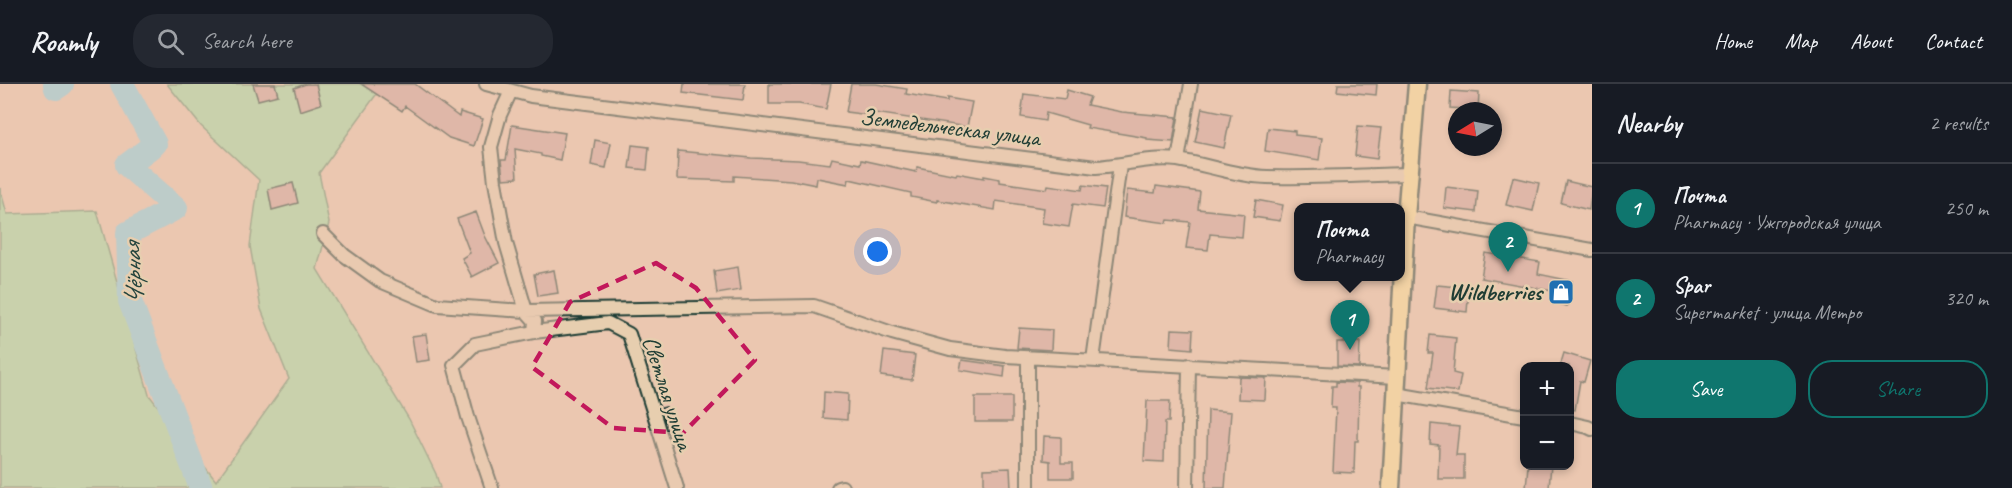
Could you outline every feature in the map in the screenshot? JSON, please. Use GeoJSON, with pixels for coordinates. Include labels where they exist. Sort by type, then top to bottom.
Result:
{"type":"FeatureCollection","features":[{"type":"Feature","properties":{"kind":"main road"},"geometry":{"type":"LineString","coordinates":[[1405,235],[1417,84]]}},
{"type":"Feature","properties":{"kind":"main road"},"geometry":{"type":"LineString","coordinates":[[1391,488],[1402,281]]}},
{"type":"Feature","properties":{"kind":"street","name":"Земледельческая улица"},"geometry":{"type":"LineString","coordinates":[[486,84],[531,96],[1084,165],[1120,165],[1128,161],[1178,160],[1230,173],[1266,177],[1409,174]]}},
{"type":"Feature","properties":{"kind":"street"},"geometry":{"type":"LineString","coordinates":[[1178,160],[1191,84]]}},
{"type":"Feature","properties":{"kind":"street"},"geometry":{"type":"LineString","coordinates":[[511,91],[500,115],[491,147],[506,243],[526,311],[535,321],[534,332]]}},
{"type":"Feature","properties":{"kind":"street"},"geometry":{"type":"LineString","coordinates":[[1093,360],[1120,165]]}},
{"type":"Feature","properties":{"kind":"street"},"geometry":{"type":"LineString","coordinates":[[1406,217],[1592,250]]}},
{"type":"Feature","properties":{"kind":"street"},"geometry":{"type":"LineString","coordinates":[[323,234],[344,255],[380,281],[437,305],[526,311],[814,306],[892,333],[950,349],[1029,357],[1397,377]]}},
{"type":"Feature","properties":{"kind":"street","name":"Светлая улица"},"geometry":{"type":"LineString","coordinates":[[492,488],[468,417],[454,365],[475,344],[534,332],[608,323],[629,334],[677,488]]}},
{"type":"Feature","properties":{"kind":"street"},"geometry":{"type":"LineString","coordinates":[[1028,488],[1029,357]]}},
{"type":"Feature","properties":{"kind":"street"},"geometry":{"type":"LineString","coordinates":[[1187,488],[1189,365]]}},
{"type":"Feature","properties":{"kind":"street"},"geometry":{"type":"LineString","coordinates":[[1396,394],[1520,415]]}},
{"type":"Feature","properties":{"kind":"street"},"geometry":{"type":"LineString","coordinates":[[1574,424],[1592,429]]}},
{"type":"Feature","properties":{"kind":"highlighted area"},"geometry":{"type":"Polygon","coordinates":[[[656,263],[696,288],[755,360],[683,433],[613,428],[532,367],[570,302],[656,263]]]}},
{"type":"Feature","properties":{"kind":"green space"},"geometry":{"type":"Polygon","coordinates":[[[167,84],[384,84],[319,173],[329,223],[317,269],[409,419],[436,474],[440,488],[0,488],[0,188],[7,214],[97,211],[149,395],[216,481],[289,379],[261,309],[250,246],[259,180],[201,126],[167,84]]]}},
{"type":"Feature","properties":{"kind":"building"},"geometry":{"type":"Polygon","coordinates":[[[253,84],[275,84],[278,95],[258,100],[253,84]]]}},
{"type":"Feature","properties":{"kind":"building"},"geometry":{"type":"Polygon","coordinates":[[[316,84],[321,104],[300,111],[294,88],[316,84]]]}},
{"type":"Feature","properties":{"kind":"building"},"geometry":{"type":"Polygon","coordinates":[[[361,84],[415,84],[459,117],[460,112],[483,119],[474,146],[449,138],[405,106],[402,111],[361,84]]]}},
{"type":"Feature","properties":{"kind":"building"},"geometry":{"type":"Polygon","coordinates":[[[684,84],[745,84],[743,100],[683,93],[684,84]]]}},
{"type":"Feature","properties":{"kind":"building"},"geometry":{"type":"Polygon","coordinates":[[[769,84],[831,84],[826,109],[799,104],[769,104],[769,84]]]}},
{"type":"Feature","properties":{"kind":"building"},"geometry":{"type":"Polygon","coordinates":[[[851,84],[876,84],[907,89],[906,94],[947,101],[947,98],[972,102],[967,127],[869,112],[869,115],[846,112],[851,84]]]}},
{"type":"Feature","properties":{"kind":"building"},"geometry":{"type":"Polygon","coordinates":[[[1338,84],[1377,84],[1376,95],[1337,91],[1338,84]]]}},
{"type":"Feature","properties":{"kind":"building"},"geometry":{"type":"Polygon","coordinates":[[[1067,90],[1090,97],[1087,105],[1122,112],[1177,117],[1173,142],[1147,140],[1147,138],[1087,128],[1088,125],[1046,113],[1045,121],[1021,117],[1024,94],[1065,99],[1067,90]]]}},
{"type":"Feature","properties":{"kind":"building"},"geometry":{"type":"Polygon","coordinates":[[[1451,91],[1479,93],[1478,102],[1450,102],[1451,91]]]}},
{"type":"Feature","properties":{"kind":"building"},"geometry":{"type":"Polygon","coordinates":[[[1202,108],[1231,114],[1224,148],[1195,142],[1202,108]]]}},
{"type":"Feature","properties":{"kind":"building"},"geometry":{"type":"Polygon","coordinates":[[[512,125],[565,133],[560,160],[515,149],[517,178],[503,179],[501,160],[506,160],[512,125]]]}},
{"type":"Feature","properties":{"kind":"building"},"geometry":{"type":"Polygon","coordinates":[[[1358,126],[1381,128],[1377,159],[1355,156],[1358,126]]]}},
{"type":"Feature","properties":{"kind":"building"},"geometry":{"type":"Polygon","coordinates":[[[1268,128],[1295,131],[1295,135],[1322,138],[1319,160],[1265,151],[1268,128]]]}},
{"type":"Feature","properties":{"kind":"building"},"geometry":{"type":"Polygon","coordinates":[[[595,140],[611,143],[606,168],[591,165],[595,140]]]}},
{"type":"Feature","properties":{"kind":"building"},"geometry":{"type":"Polygon","coordinates":[[[632,145],[649,147],[647,170],[629,168],[632,145]]]}},
{"type":"Feature","properties":{"kind":"building"},"geometry":{"type":"Polygon","coordinates":[[[678,151],[830,164],[832,158],[860,164],[861,160],[916,172],[917,167],[956,175],[957,173],[984,178],[984,176],[1000,179],[1000,182],[1047,189],[1048,185],[1082,190],[1083,185],[1106,188],[1103,208],[1073,204],[1069,227],[1042,223],[1044,208],[996,201],[995,210],[937,200],[937,202],[911,197],[911,193],[849,179],[848,184],[817,178],[816,185],[791,180],[734,176],[734,181],[677,179],[678,151]]]}},
{"type":"Feature","properties":{"kind":"building"},"geometry":{"type":"Polygon","coordinates":[[[1513,177],[1539,183],[1533,211],[1506,205],[1513,177]]]}},
{"type":"Feature","properties":{"kind":"building"},"geometry":{"type":"Polygon","coordinates":[[[1566,181],[1592,187],[1589,210],[1561,203],[1566,181]]]}},
{"type":"Feature","properties":{"kind":"building"},"geometry":{"type":"Polygon","coordinates":[[[293,183],[298,203],[272,210],[268,189],[293,183]]]}},
{"type":"Feature","properties":{"kind":"building"},"geometry":{"type":"Polygon","coordinates":[[[1156,186],[1200,192],[1198,209],[1244,214],[1242,237],[1210,234],[1208,250],[1186,248],[1190,222],[1168,220],[1167,223],[1124,217],[1127,190],[1155,193],[1156,186]]]}},
{"type":"Feature","properties":{"kind":"building"},"geometry":{"type":"Polygon","coordinates":[[[1446,187],[1478,191],[1476,212],[1444,208],[1446,187]]]}},
{"type":"Feature","properties":{"kind":"building"},"geometry":{"type":"Polygon","coordinates":[[[1256,200],[1283,205],[1280,221],[1253,217],[1256,200]]]}},
{"type":"Feature","properties":{"kind":"building"},"geometry":{"type":"Polygon","coordinates":[[[476,212],[499,263],[472,277],[462,258],[470,253],[457,219],[476,212]]]}},
{"type":"Feature","properties":{"kind":"building"},"geometry":{"type":"Polygon","coordinates":[[[1485,253],[1540,262],[1538,274],[1572,281],[1567,306],[1551,302],[1553,291],[1481,278],[1485,253]]]}},
{"type":"Feature","properties":{"kind":"building"},"geometry":{"type":"Polygon","coordinates":[[[738,267],[741,290],[717,294],[714,271],[738,267]]]}},
{"type":"Feature","properties":{"kind":"building"},"geometry":{"type":"Polygon","coordinates":[[[554,270],[558,293],[538,296],[534,274],[554,270]]]}},
{"type":"Feature","properties":{"kind":"building"},"geometry":{"type":"Polygon","coordinates":[[[1437,285],[1469,288],[1467,312],[1434,308],[1437,285]]]}},
{"type":"Feature","properties":{"kind":"building"},"geometry":{"type":"Polygon","coordinates":[[[1019,328],[1052,330],[1051,350],[1017,348],[1019,328]]]}},
{"type":"Feature","properties":{"kind":"building"},"geometry":{"type":"Polygon","coordinates":[[[1172,329],[1193,330],[1192,349],[1171,347],[1172,329]]]}},
{"type":"Feature","properties":{"kind":"building"},"geometry":{"type":"Polygon","coordinates":[[[426,334],[430,360],[416,362],[412,336],[426,334]]]}},
{"type":"Feature","properties":{"kind":"building"},"geometry":{"type":"Polygon","coordinates":[[[1430,335],[1456,338],[1453,373],[1461,375],[1458,392],[1428,388],[1433,353],[1428,353],[1430,335]]]}},
{"type":"Feature","properties":{"kind":"building"},"geometry":{"type":"Polygon","coordinates":[[[1337,342],[1360,342],[1359,367],[1337,366],[1337,342]]]}},
{"type":"Feature","properties":{"kind":"building"},"geometry":{"type":"Polygon","coordinates":[[[884,351],[915,355],[912,380],[881,376],[884,351]]]}},
{"type":"Feature","properties":{"kind":"building"},"geometry":{"type":"Polygon","coordinates":[[[1564,353],[1590,361],[1584,382],[1580,381],[1575,410],[1574,362],[1561,362],[1564,353]]]}},
{"type":"Feature","properties":{"kind":"building"},"geometry":{"type":"Polygon","coordinates":[[[962,360],[1005,366],[1004,377],[960,370],[962,360]]]}},
{"type":"Feature","properties":{"kind":"building"},"geometry":{"type":"Polygon","coordinates":[[[1239,377],[1266,378],[1265,400],[1238,399],[1239,377]]]}},
{"type":"Feature","properties":{"kind":"building"},"geometry":{"type":"Polygon","coordinates":[[[1336,382],[1357,383],[1359,387],[1358,441],[1355,441],[1354,473],[1333,472],[1336,408],[1331,408],[1332,386],[1336,386],[1336,382]]]}},
{"type":"Feature","properties":{"kind":"building"},"geometry":{"type":"Polygon","coordinates":[[[824,392],[848,394],[847,420],[823,418],[824,392]]]}},
{"type":"Feature","properties":{"kind":"building"},"geometry":{"type":"Polygon","coordinates":[[[975,397],[1012,397],[1012,422],[975,422],[975,397]]]}},
{"type":"Feature","properties":{"kind":"building"},"geometry":{"type":"Polygon","coordinates":[[[1147,401],[1170,401],[1169,422],[1165,422],[1164,462],[1144,461],[1147,401]]]}},
{"type":"Feature","properties":{"kind":"building"},"geometry":{"type":"Polygon","coordinates":[[[666,407],[669,420],[665,422],[661,408],[666,407]]]}},
{"type":"Feature","properties":{"kind":"building"},"geometry":{"type":"Polygon","coordinates":[[[1208,410],[1231,412],[1225,488],[1206,488],[1208,410]]]}},
{"type":"Feature","properties":{"kind":"building"},"geometry":{"type":"Polygon","coordinates":[[[1431,424],[1459,427],[1456,455],[1464,455],[1464,479],[1438,479],[1439,445],[1430,444],[1431,424]]]}},
{"type":"Feature","properties":{"kind":"building"},"geometry":{"type":"Polygon","coordinates":[[[1044,436],[1061,437],[1061,463],[1073,463],[1073,478],[1050,478],[1050,461],[1043,460],[1044,436]]]}},
{"type":"Feature","properties":{"kind":"building"},"geometry":{"type":"Polygon","coordinates":[[[1010,468],[1011,488],[984,488],[984,469],[1010,468]]]}},
{"type":"Feature","properties":{"kind":"building"},"geometry":{"type":"Polygon","coordinates":[[[1528,470],[1551,470],[1549,488],[1526,488],[1528,470]]]}},
{"type":"Feature","properties":{"kind":"waterway","name":"Чёрная"},"geometry":{"type":"LineString","coordinates":[[55,84],[56,88],[62,84]]}},
{"type":"Feature","properties":{"kind":"waterway","name":"Чёрная"},"geometry":{"type":"LineString","coordinates":[[122,84],[155,144],[127,165],[176,208],[128,233],[130,301],[201,488]]}},
{"type":"Feature","properties":{"kind":"place","name":"Spar"},"geometry":{"type":"Point","coordinates":[1508,272]}},
{"type":"Feature","properties":{"kind":"place","name":"Wildberries"},"geometry":{"type":"Point","coordinates":[1561,292]}},
{"type":"Feature","properties":{"kind":"place","name":"Почта"},"geometry":{"type":"Point","coordinates":[1350,350]}}]}
